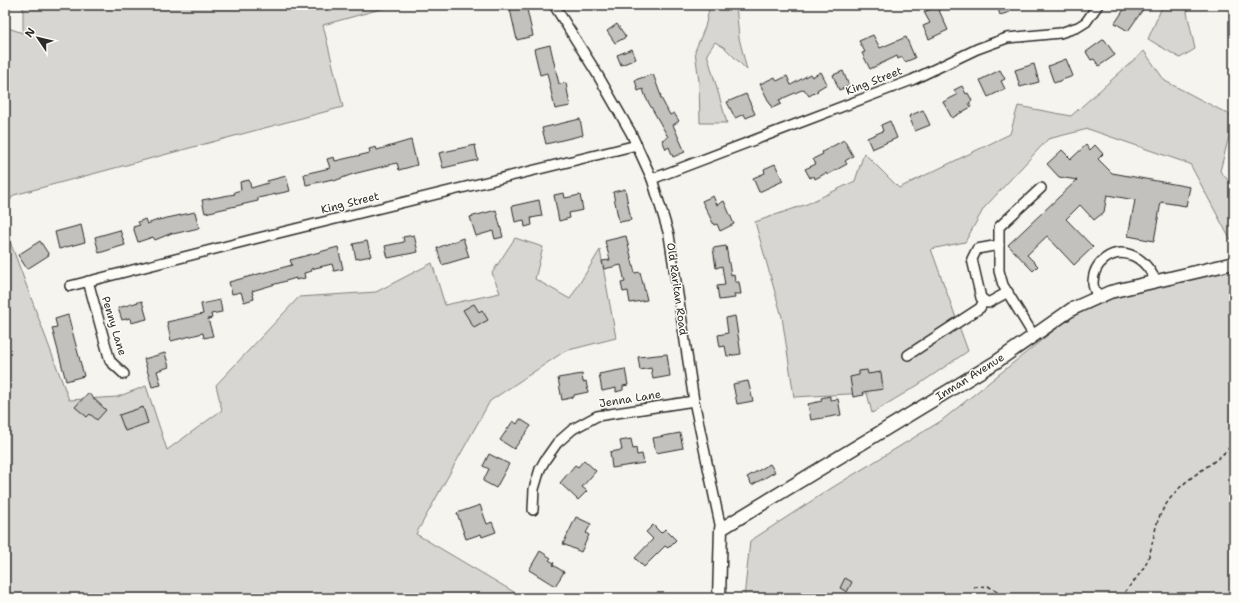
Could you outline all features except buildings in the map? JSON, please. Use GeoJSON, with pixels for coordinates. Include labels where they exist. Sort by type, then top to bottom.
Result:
{"type":"FeatureCollection","features":[{"type":"Feature","properties":{"kind":"main road","name":"Inman Avenue"},"geometry":{"type":"LineString","coordinates":[[721,529],[996,362],[1072,309],[1110,292],[1234,263]]}},
{"type":"Feature","properties":{"kind":"main road","name":"Old Raritan Road"},"geometry":{"type":"LineString","coordinates":[[719,598],[721,529]]}},
{"type":"Feature","properties":{"kind":"street","name":"Old Raritan Road"},"geometry":{"type":"LineString","coordinates":[[554,5],[596,72],[637,145],[652,179],[669,235],[694,401],[721,529]]}},
{"type":"Feature","properties":{"kind":"street","name":"King Street"},"geometry":{"type":"LineString","coordinates":[[652,179],[912,80],[977,49],[1007,38],[1060,33],[1074,29],[1086,22],[1098,5]]}},
{"type":"Feature","properties":{"kind":"street","name":"King Street"},"geometry":{"type":"LineString","coordinates":[[70,286],[637,145]]}},
{"type":"Feature","properties":{"kind":"street"},"geometry":{"type":"LineString","coordinates":[[1034,336],[1003,285],[999,270],[999,227],[1041,188]]}},
{"type":"Feature","properties":{"kind":"street"},"geometry":{"type":"LineString","coordinates":[[999,245],[978,249],[972,259],[981,298],[988,303],[1008,292]]}},
{"type":"Feature","properties":{"kind":"street"},"geometry":{"type":"LineString","coordinates":[[1098,298],[1093,284],[1094,273],[1100,262],[1107,257],[1117,254],[1132,255],[1140,260],[1151,270],[1156,281]]}},
{"type":"Feature","properties":{"kind":"street","name":"Penny Lane"},"geometry":{"type":"LineString","coordinates":[[88,281],[110,361],[124,374]]}},
{"type":"Feature","properties":{"kind":"street"},"geometry":{"type":"LineString","coordinates":[[908,355],[980,308],[984,300]]}},
{"type":"Feature","properties":{"kind":"street","name":"Jenna Lane"},"geometry":{"type":"LineString","coordinates":[[533,510],[534,489],[540,469],[551,451],[565,435],[573,429],[597,416],[694,401]]}},
{"type":"Feature","properties":{"kind":"path"},"geometry":{"type":"LineString","coordinates":[[1120,598],[1138,577],[1147,562],[1152,548],[1155,530],[1162,511],[1174,494],[1198,473],[1219,459],[1234,442]]}},
{"type":"Feature","properties":{"kind":"path"},"geometry":{"type":"LineString","coordinates":[[974,587],[988,586],[1001,594],[1004,598]]}},
{"type":"Feature","properties":{"kind":"shaded area"},"geometry":{"type":"Polygon","coordinates":[[[23,5],[395,5],[323,25],[343,107],[14,195],[5,207],[5,27],[23,33],[23,5]]]}},
{"type":"Feature","properties":{"kind":"shaded area"},"geometry":{"type":"Polygon","coordinates":[[[710,5],[736,5],[739,38],[747,70],[725,48],[715,42],[707,54],[727,123],[700,123],[699,82],[695,51],[705,27],[710,5]]]}},
{"type":"Feature","properties":{"kind":"shaded area"},"geometry":{"type":"Polygon","coordinates":[[[1163,5],[1189,5],[1187,12],[1195,49],[1180,58],[1148,39],[1163,5]]]}},
{"type":"Feature","properties":{"kind":"shaded area"},"geometry":{"type":"Polygon","coordinates":[[[1144,51],[1165,81],[1234,117],[1220,171],[1234,187],[1234,238],[1230,239],[1190,164],[1088,129],[1048,139],[984,208],[965,242],[931,249],[968,351],[918,385],[872,413],[867,393],[794,397],[782,317],[755,222],[807,204],[855,181],[864,153],[899,188],[1010,134],[1018,106],[1071,116],[1144,51]]]}},
{"type":"Feature","properties":{"kind":"shaded area"},"geometry":{"type":"Polygon","coordinates":[[[5,228],[69,400],[117,397],[146,386],[167,450],[222,410],[216,385],[299,297],[376,292],[432,263],[445,305],[500,293],[492,273],[515,238],[543,247],[535,279],[570,299],[600,250],[616,338],[565,351],[490,401],[416,534],[524,598],[5,598],[5,228]]]}},
{"type":"Feature","properties":{"kind":"shaded area"},"geometry":{"type":"Polygon","coordinates":[[[1234,268],[1234,598],[744,598],[750,541],[830,489],[941,421],[1069,318],[1113,298],[1234,268]]]}}]}
